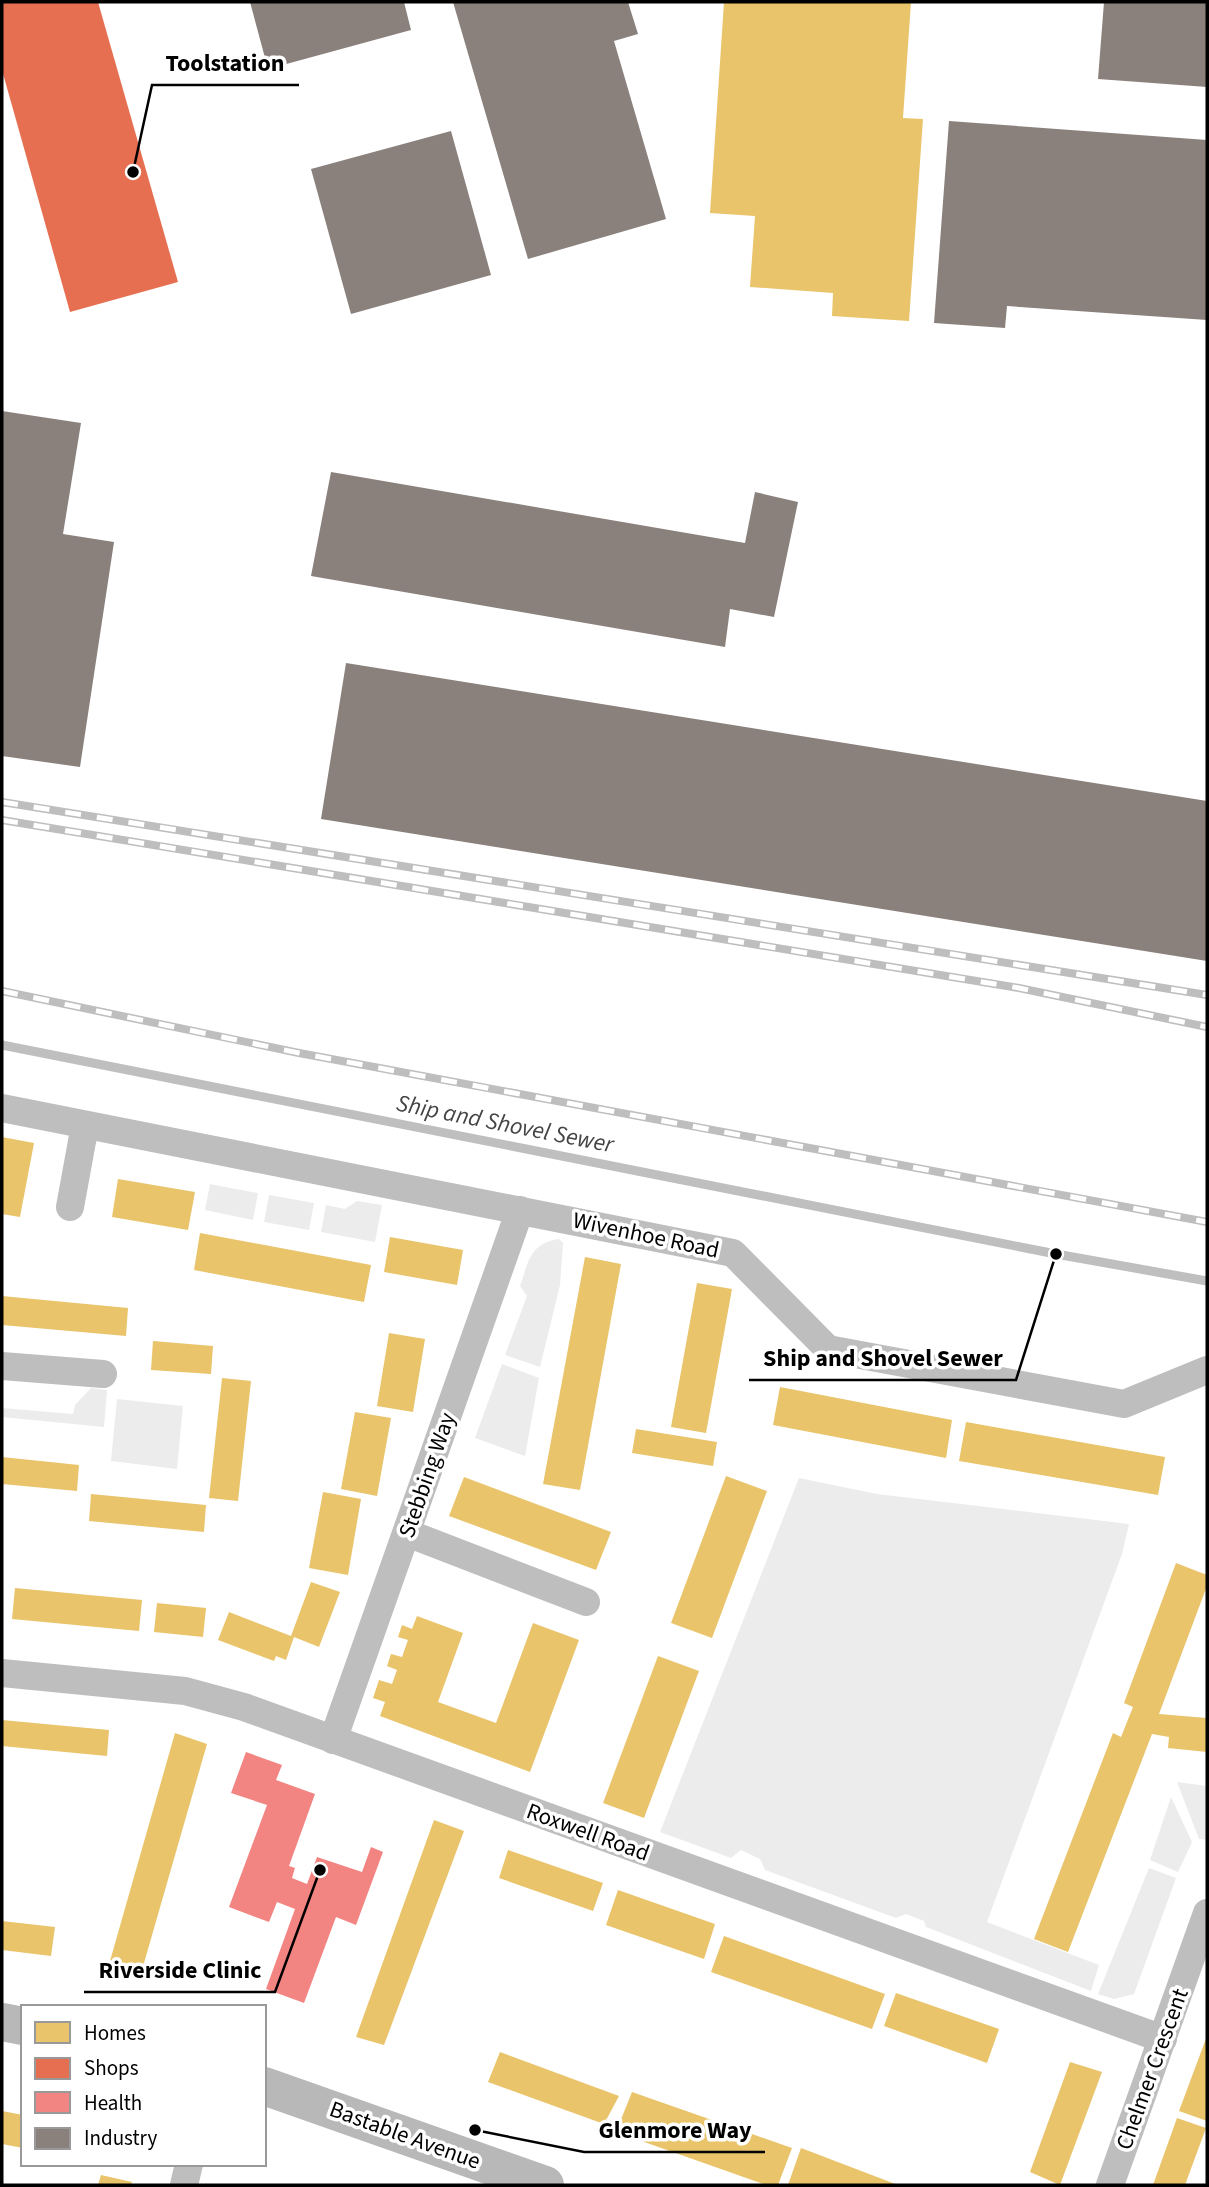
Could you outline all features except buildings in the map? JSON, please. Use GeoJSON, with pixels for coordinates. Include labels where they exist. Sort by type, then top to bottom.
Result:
{"type":"FeatureCollection","features":[{"type":"Feature","properties":{"kind":"street","name":"Wivenhoe Road"},"geometry":{"type":"LineString","coordinates":[[2,1108],[733,1253],[828,1349],[1124,1404],[1207,1370]]}},
{"type":"Feature","properties":{"kind":"street"},"geometry":{"type":"LineString","coordinates":[[70,1207],[85,1125]]}},
{"type":"Feature","properties":{"kind":"street","name":"Stebbing Way"},"geometry":{"type":"LineString","coordinates":[[333,1740],[520,1210]]}},
{"type":"Feature","properties":{"kind":"street"},"geometry":{"type":"LineString","coordinates":[[2,1366],[103,1374]]}},
{"type":"Feature","properties":{"kind":"street"},"geometry":{"type":"LineString","coordinates":[[407,1533],[586,1602]]}},
{"type":"Feature","properties":{"kind":"street","name":"Roxwell Road"},"geometry":{"type":"LineString","coordinates":[[2,1672],[185,1691],[244,1707],[1163,2039]]}},
{"type":"Feature","properties":{"kind":"street","name":"Chelmer Crescent"},"geometry":{"type":"LineString","coordinates":[[1110,2185],[1207,1913]]}},
{"type":"Feature","properties":{"kind":"street"},"geometry":{"type":"LineString","coordinates":[[2,2022],[21,2026]]}},
{"type":"Feature","properties":{"kind":"street","name":"Bastable Avenue"},"geometry":{"type":"LineString","coordinates":[[266,2087],[545,2185]]}},
{"type":"Feature","properties":{"kind":"street"},"geometry":{"type":"LineString","coordinates":[[184,2185],[189,2166]]}},
{"type":"Feature","properties":{"kind":"shaded area"},"geometry":{"type":"Polygon","coordinates":[[[210,1184],[258,1193],[253,1220],[205,1210],[210,1184]]]}},
{"type":"Feature","properties":{"kind":"shaded area"},"geometry":{"type":"Polygon","coordinates":[[[269,1195],[314,1203],[309,1230],[264,1222],[269,1195]]]}},
{"type":"Feature","properties":{"kind":"shaded area"},"geometry":{"type":"Polygon","coordinates":[[[357,1201],[382,1205],[375,1242],[321,1232],[326,1205],[345,1209],[357,1201]]]}},
{"type":"Feature","properties":{"kind":"shaded area"},"geometry":{"type":"Polygon","coordinates":[[[559,1239],[563,1243],[560,1285],[540,1367],[505,1355],[527,1296],[520,1286],[528,1261],[536,1249],[549,1241],[559,1239]]]}},
{"type":"Feature","properties":{"kind":"shaded area"},"geometry":{"type":"Polygon","coordinates":[[[502,1364],[539,1378],[525,1456],[475,1438],[502,1364]]]}},
{"type":"Feature","properties":{"kind":"shaded area"},"geometry":{"type":"Polygon","coordinates":[[[91,1388],[107,1390],[104,1427],[2,1417],[2,1408],[73,1414],[75,1405],[91,1388]]]}},
{"type":"Feature","properties":{"kind":"shaded area"},"geometry":{"type":"Polygon","coordinates":[[[117,1399],[183,1406],[177,1469],[111,1461],[117,1399]]]}},
{"type":"Feature","properties":{"kind":"shaded area"},"geometry":{"type":"Polygon","coordinates":[[[799,1478],[877,1494],[1129,1524],[1122,1554],[987,1922],[1099,1965],[1091,1991],[926,1927],[924,1921],[906,1914],[896,1918],[765,1870],[760,1859],[741,1850],[731,1858],[660,1832],[799,1478]]]}},
{"type":"Feature","properties":{"kind":"shaded area"},"geometry":{"type":"Polygon","coordinates":[[[1177,1782],[1207,1786],[1207,1840],[1199,1839],[1177,1782]]]}},
{"type":"Feature","properties":{"kind":"shaded area"},"geometry":{"type":"Polygon","coordinates":[[[1171,1797],[1192,1842],[1178,1872],[1150,1860],[1171,1797]]]}},
{"type":"Feature","properties":{"kind":"shaded area"},"geometry":{"type":"Polygon","coordinates":[[[1149,1868],[1176,1878],[1134,1994],[1114,1999],[1098,1994],[1149,1868]]]}},
{"type":"Feature","properties":{"kind":"waterway","name":"Ship and Shovel Sewer"},"geometry":{"type":"LineString","coordinates":[[2,1045],[1056,1254],[1207,1281]]}},
{"type":"Feature","properties":{"kind":"railway"},"geometry":{"type":"LineString","coordinates":[[2,802],[1207,995]]}},
{"type":"Feature","properties":{"kind":"railway"},"geometry":{"type":"LineString","coordinates":[[2,820],[1019,988],[1207,1027]]}},
{"type":"Feature","properties":{"kind":"railway"},"geometry":{"type":"LineString","coordinates":[[2,991],[299,1053],[1207,1222]]}},
{"type":"Feature","properties":{"kind":"place","name":"Toolstation"},"geometry":{"type":"Point","coordinates":[133,172]}},
{"type":"Feature","properties":{"kind":"place","name":"Ship and Shovel Sewer"},"geometry":{"type":"Point","coordinates":[1056,1254]}},
{"type":"Feature","properties":{"kind":"place","name":"Riverside Clinic"},"geometry":{"type":"Point","coordinates":[320,1870]}},
{"type":"Feature","properties":{"kind":"place","name":"Glenmore Way"},"geometry":{"type":"Point","coordinates":[475,2130]}}]}
